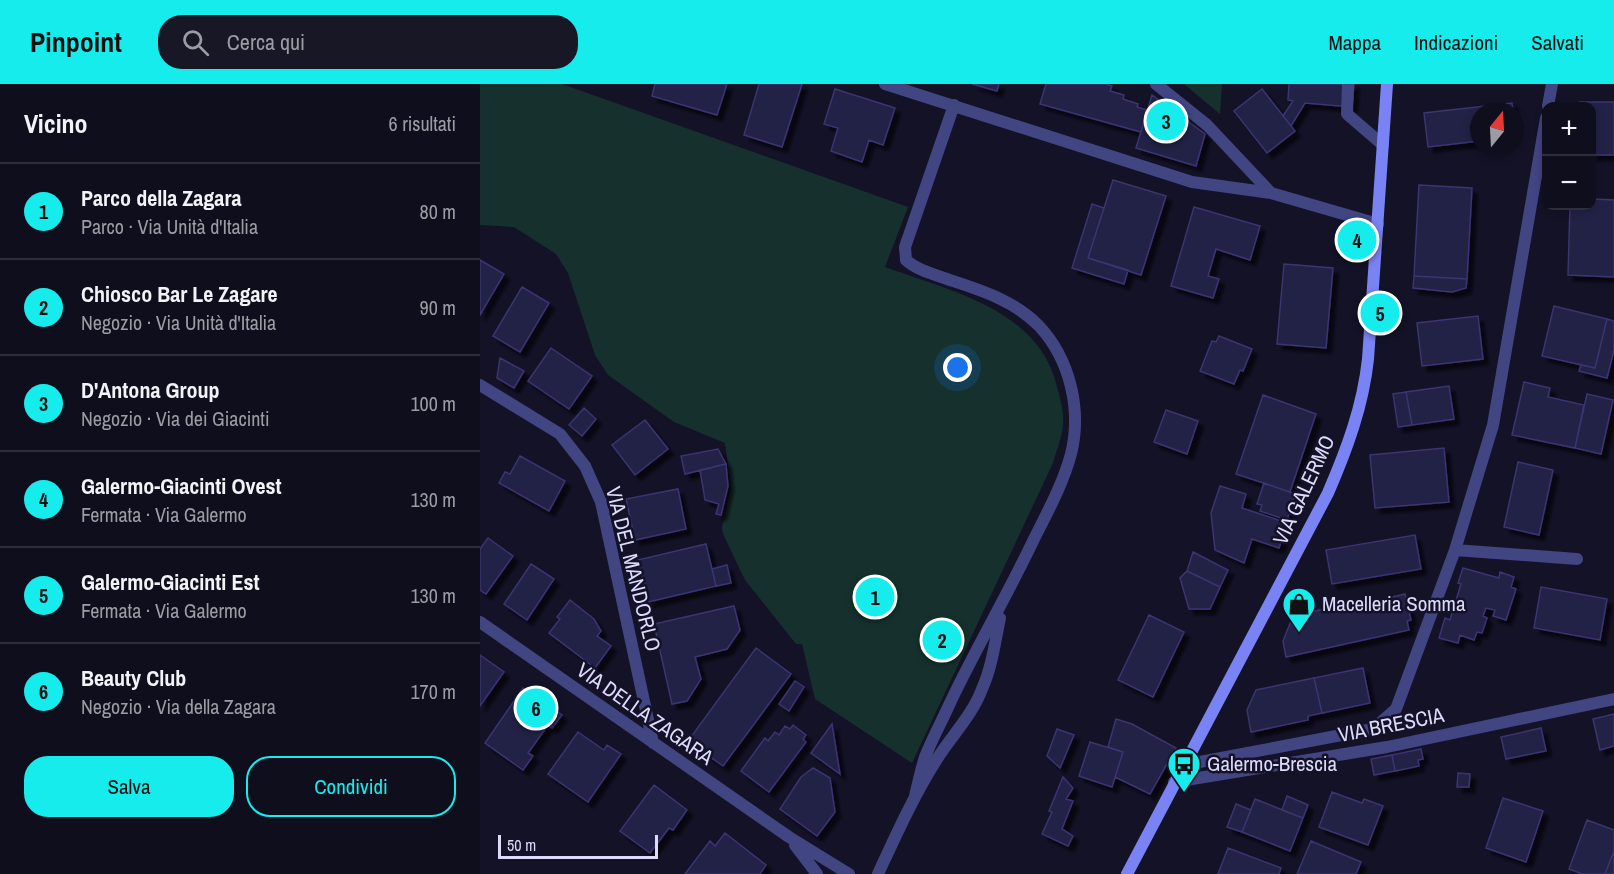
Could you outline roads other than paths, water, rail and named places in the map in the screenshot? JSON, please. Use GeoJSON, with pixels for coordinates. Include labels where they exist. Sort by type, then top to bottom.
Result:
{"type":"FeatureCollection","features":[{"type":"Feature","properties":{"kind":"main road","name":"VIA GALERMO"},"geometry":{"type":"LineString","coordinates":[[1127,874],[1312,524],[1344,456],[1365,389],[1387,84]]}},
{"type":"Feature","properties":{"kind":"street"},"geometry":{"type":"LineString","coordinates":[[885,84],[1192,182],[1271,193],[1378,224]]}},
{"type":"Feature","properties":{"kind":"street"},"geometry":{"type":"LineString","coordinates":[[1156,84],[1207,125],[1271,193]]}},
{"type":"Feature","properties":{"kind":"street"},"geometry":{"type":"LineString","coordinates":[[1348,84],[1347,114],[1383,145]]}},
{"type":"Feature","properties":{"kind":"street"},"geometry":{"type":"LineString","coordinates":[[1549,102],[1552,84]]}},
{"type":"Feature","properties":{"kind":"street"},"geometry":{"type":"LineString","coordinates":[[915,796],[926,756],[969,664],[1002,605],[1063,478],[1072,452],[1075,415],[1066,370],[1057,351],[1039,326],[993,294],[920,269],[906,260],[905,247],[954,105]]}},
{"type":"Feature","properties":{"kind":"street"},"geometry":{"type":"LineString","coordinates":[[1184,765],[1373,729],[1396,709],[1455,550],[1493,425],[1542,141]]}},
{"type":"Feature","properties":{"kind":"street","name":"VIA DEL MANDORLO"},"geometry":{"type":"LineString","coordinates":[[480,385],[560,434],[585,466],[601,502],[653,743]]}},
{"type":"Feature","properties":{"kind":"street"},"geometry":{"type":"LineString","coordinates":[[1455,550],[1577,559]]}},
{"type":"Feature","properties":{"kind":"street"},"geometry":{"type":"LineString","coordinates":[[878,874],[915,796],[938,757],[974,706],[989,671],[1002,605]]}},
{"type":"Feature","properties":{"kind":"street","name":"VIA DELLA ZAGARA"},"geometry":{"type":"LineString","coordinates":[[480,622],[789,837]]}},
{"type":"Feature","properties":{"kind":"street"},"geometry":{"type":"LineString","coordinates":[[969,664],[976,661],[985,664],[989,671]]}},
{"type":"Feature","properties":{"kind":"street","name":"VIA BRESCIA"},"geometry":{"type":"LineString","coordinates":[[1174,782],[1387,747],[1614,699]]}},
{"type":"Feature","properties":{"kind":"street"},"geometry":{"type":"LineString","coordinates":[[789,837],[817,872]]}},
{"type":"Feature","properties":{"kind":"street"},"geometry":{"type":"LineString","coordinates":[[789,837],[849,874]]}},
{"type":"Feature","properties":{"kind":"place","name":"D'Antona Group"},"geometry":{"type":"Point","coordinates":[1166,121]}},
{"type":"Feature","properties":{"kind":"place","name":"Galermo-Giacinti Ovest"},"geometry":{"type":"Point","coordinates":[1357,240]}},
{"type":"Feature","properties":{"kind":"place","name":"Galermo-Giacinti Est"},"geometry":{"type":"Point","coordinates":[1380,313]}},
{"type":"Feature","properties":{"kind":"place","name":"Parco della Zagara"},"geometry":{"type":"Point","coordinates":[875,597]}},
{"type":"Feature","properties":{"kind":"place","name":"Macelleria Somma"},"geometry":{"type":"Point","coordinates":[1299,633]}},
{"type":"Feature","properties":{"kind":"place","name":"Chiosco Bar Le Zagare"},"geometry":{"type":"Point","coordinates":[942,640]}},
{"type":"Feature","properties":{"kind":"place","name":"Beauty Club"},"geometry":{"type":"Point","coordinates":[536,708]}},
{"type":"Feature","properties":{"kind":"place","name":"Galermo-Brescia"},"geometry":{"type":"Point","coordinates":[1184,793]}}]}
